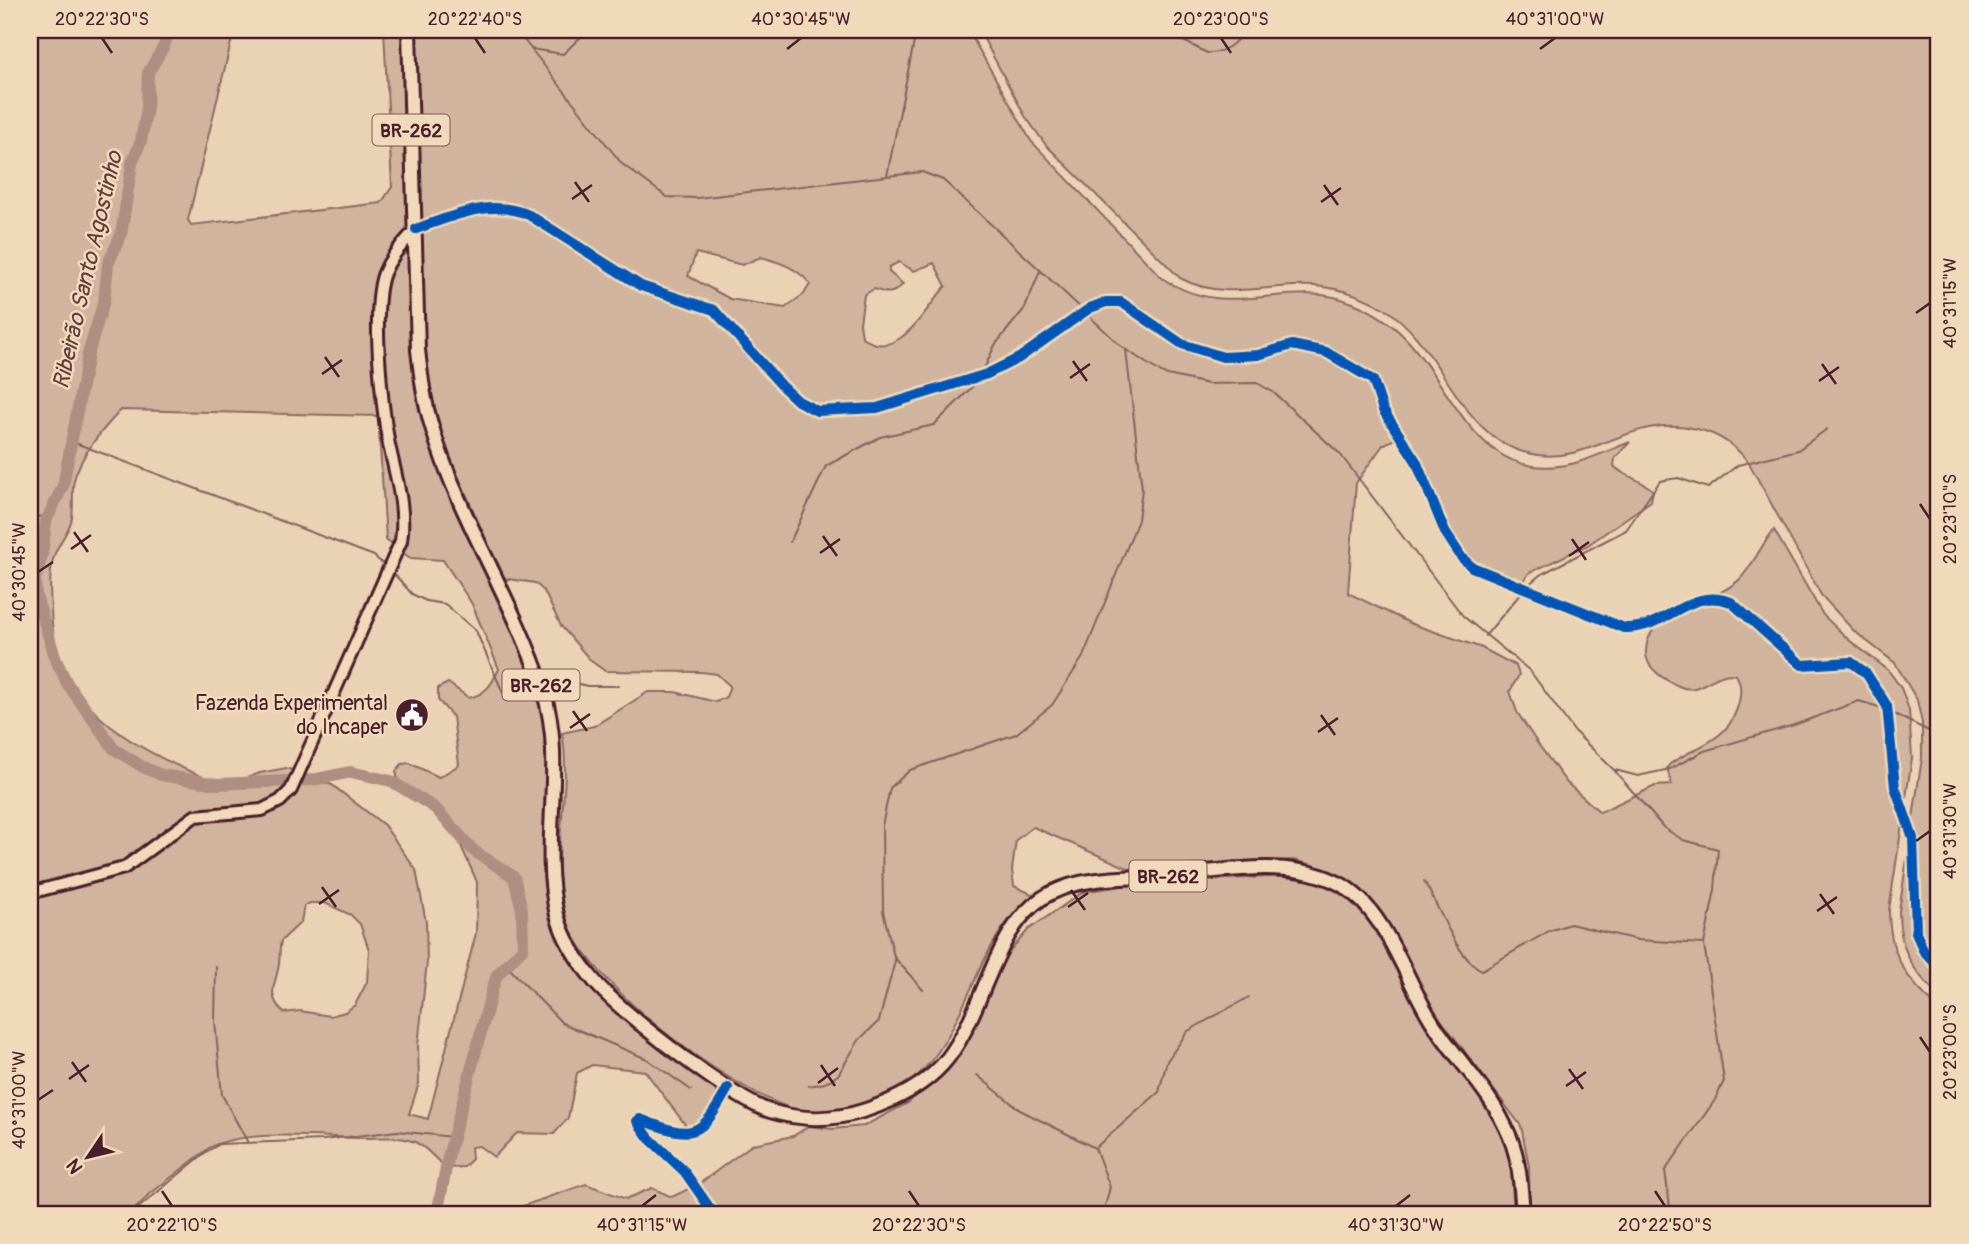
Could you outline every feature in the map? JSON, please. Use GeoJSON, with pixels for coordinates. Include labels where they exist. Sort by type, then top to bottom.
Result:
{"type":"FeatureCollection","features":[{"type":"Feature","properties":{"kind":"highway","name":"BR-262"},"geometry":{"type":"LineString","coordinates":[[409,30],[418,350],[430,422],[459,500],[539,679],[551,718],[554,752],[551,871],[558,919],[578,961],[598,985],[728,1088],[766,1110],[805,1119],[837,1117],[871,1108],[902,1094],[939,1069],[965,1029],[1001,950],[1018,923],[1039,901],[1052,893],[1075,884],[1114,878],[1263,869],[1299,871],[1329,879],[1348,889],[1375,919],[1436,1027],[1479,1080],[1496,1106],[1517,1156],[1523,1214]]}},
{"type":"Feature","properties":{"kind":"main road"},"geometry":{"type":"LineString","coordinates":[[30,893],[131,865],[195,816],[271,807],[285,797],[295,782],[401,541],[402,510],[383,398],[380,293],[385,271],[394,255],[416,229]]}},
{"type":"Feature","properties":{"kind":"street"},"geometry":{"type":"LineString","coordinates":[[416,229],[479,209],[514,208],[641,286],[714,310],[783,387],[799,401],[817,411],[877,408],[987,374],[1019,358],[1090,308],[1114,301],[1131,308],[1182,344],[1203,353],[1223,357],[1248,357],[1302,345],[1326,352],[1373,380],[1383,410],[1410,450],[1445,532],[1462,558],[1472,567],[1624,628],[1646,627],[1702,597],[1719,597],[1731,602],[1802,665],[1844,660],[1866,673],[1887,706],[1895,787],[1913,838],[1913,887],[1918,941],[1939,967]]}},
{"type":"Feature","properties":{"kind":"street"},"geometry":{"type":"LineString","coordinates":[[714,1214],[684,1171],[637,1123],[640,1119],[676,1133],[696,1130],[708,1121],[728,1088]]}},
{"type":"Feature","properties":{"kind":"shaded area"},"geometry":{"type":"Polygon","coordinates":[[[30,30],[234,30],[188,220],[191,225],[381,203],[392,187],[384,30],[403,30],[417,381],[547,716],[549,853],[574,962],[713,1081],[718,1099],[716,1111],[690,1131],[645,1071],[592,1065],[577,1073],[568,1118],[554,1134],[517,1133],[494,1157],[479,1146],[471,1147],[472,1159],[464,1167],[449,1168],[420,1145],[400,1138],[281,1135],[241,1138],[209,1148],[150,1194],[130,1214],[30,1214],[30,30]],[[121,410],[93,442],[77,470],[73,485],[71,522],[52,562],[51,609],[56,645],[68,676],[85,702],[108,724],[163,759],[225,786],[260,773],[286,768],[332,785],[384,825],[416,870],[426,922],[427,962],[418,1046],[419,1083],[409,1114],[428,1119],[476,933],[477,882],[451,823],[409,794],[399,784],[396,771],[402,764],[409,763],[439,777],[459,765],[453,717],[438,700],[438,688],[448,683],[469,698],[488,688],[499,669],[472,604],[443,560],[410,558],[386,539],[378,416],[121,410]],[[310,903],[304,906],[301,922],[281,941],[273,995],[284,1013],[300,1011],[330,1016],[345,1012],[355,1005],[367,982],[369,950],[360,924],[351,915],[325,903],[310,903]]]}},
{"type":"Feature","properties":{"kind":"shaded area"},"geometry":{"type":"Polygon","coordinates":[[[410,30],[968,30],[1031,141],[1162,278],[1187,291],[1211,298],[1305,294],[1329,296],[1368,310],[1390,324],[1409,342],[1475,432],[1494,449],[1516,462],[1543,467],[1575,463],[1630,442],[1615,458],[1614,466],[1649,487],[1653,491],[1651,501],[1588,545],[1529,573],[1522,584],[1465,557],[1438,510],[1402,435],[1383,445],[1356,483],[1348,593],[1412,624],[1482,648],[1516,666],[1519,675],[1510,691],[1517,712],[1567,783],[1600,812],[1655,786],[1672,785],[1667,768],[1670,764],[1713,739],[1730,723],[1740,698],[1736,675],[1721,676],[1688,689],[1663,678],[1653,669],[1646,651],[1650,636],[1658,624],[1670,615],[1740,579],[1774,530],[1823,615],[1849,640],[1888,670],[1901,688],[1909,710],[1912,758],[1889,910],[1892,940],[1902,965],[1917,987],[1939,1008],[1939,1214],[1530,1214],[1529,1166],[1521,1126],[1438,1016],[1378,911],[1350,883],[1321,868],[1294,860],[1130,869],[1033,827],[1016,840],[1012,870],[1014,886],[1034,895],[1013,914],[997,937],[946,1039],[930,1062],[910,1082],[866,1107],[842,1113],[817,1114],[787,1107],[752,1091],[714,1068],[675,1041],[607,979],[583,950],[568,923],[559,877],[565,780],[562,733],[594,726],[648,692],[675,692],[716,702],[726,697],[730,686],[717,674],[702,672],[605,671],[591,661],[561,626],[544,591],[535,583],[502,578],[445,445],[427,378],[418,268],[410,30]],[[696,253],[688,276],[730,299],[785,308],[804,294],[810,284],[794,270],[761,257],[742,265],[696,253]],[[899,262],[889,267],[889,272],[903,284],[899,288],[890,292],[874,289],[864,295],[860,323],[862,337],[875,344],[887,344],[899,339],[920,319],[946,286],[934,263],[914,271],[899,262]]]}},
{"type":"Feature","properties":{"kind":"shaded area"},"geometry":{"type":"Polygon","coordinates":[[[979,30],[1939,30],[1939,995],[1921,977],[1909,958],[1901,936],[1899,911],[1922,758],[1922,723],[1917,700],[1895,663],[1854,631],[1821,595],[1749,463],[1738,451],[1713,434],[1674,426],[1652,427],[1578,452],[1559,455],[1538,455],[1511,448],[1490,434],[1471,415],[1406,326],[1374,303],[1341,290],[1318,286],[1222,290],[1180,278],[1046,145],[1025,116],[979,30]]]}},
{"type":"Feature","properties":{"kind":"shaded area"},"geometry":{"type":"Polygon","coordinates":[[[1291,876],[1315,880],[1335,889],[1353,902],[1370,920],[1509,1143],[1514,1214],[524,1214],[523,1206],[586,1184],[626,1199],[652,1188],[672,1197],[699,1184],[753,1144],[793,1136],[809,1126],[832,1129],[864,1126],[908,1103],[948,1066],[999,964],[1028,930],[1083,892],[1141,883],[1291,876]]]}},
{"type":"Feature","properties":{"kind":"waterway","name":"Ribeirão Santo Agostinho"},"geometry":{"type":"LineString","coordinates":[[169,30],[164,46],[148,73],[147,108],[141,141],[132,163],[121,235],[108,264],[104,301],[88,354],[63,486],[46,521],[42,555],[35,579],[36,596],[56,660],[67,683],[114,749],[143,767],[161,775],[217,784],[312,780],[351,772],[391,781],[435,808],[474,851],[514,877],[522,910],[523,948],[497,975],[492,990],[449,1153],[437,1214]]}},
{"type":"Feature","properties":{"kind":"waterway"},"geometry":{"type":"LineString","coordinates":[[516,30],[622,164],[667,197],[697,198],[922,172],[943,180],[1081,308]]}},
{"type":"Feature","properties":{"kind":"waterway"},"geometry":{"type":"LineString","coordinates":[[531,49],[563,54],[588,30]]}},
{"type":"Feature","properties":{"kind":"waterway"},"geometry":{"type":"LineString","coordinates":[[887,176],[914,42],[934,30]]}},
{"type":"Feature","properties":{"kind":"waterway"},"geometry":{"type":"LineString","coordinates":[[1162,30],[1207,53],[1229,47],[1245,30]]}},
{"type":"Feature","properties":{"kind":"waterway"},"geometry":{"type":"LineString","coordinates":[[983,371],[995,345],[1025,308],[1040,271]]}},
{"type":"Feature","properties":{"kind":"waterway"},"geometry":{"type":"LineString","coordinates":[[1088,315],[1122,347],[1163,374],[1208,384],[1257,383],[1273,392],[1340,454],[1463,616],[1530,671],[1574,731],[1614,770],[1664,828],[1683,840],[1718,849],[1715,890],[1704,944],[1724,1081],[1715,1100],[1665,1171],[1671,1214]]}},
{"type":"Feature","properties":{"kind":"waterway"},"geometry":{"type":"LineString","coordinates":[[809,1086],[825,1083],[838,1075],[859,1040],[879,1021],[895,961],[883,911],[882,826],[890,788],[910,770],[1016,734],[1052,705],[1083,657],[1138,520],[1142,489],[1126,350]]}},
{"type":"Feature","properties":{"kind":"waterway"},"geometry":{"type":"LineString","coordinates":[[790,542],[826,466],[880,437],[934,425],[979,380]]}},
{"type":"Feature","properties":{"kind":"waterway"},"geometry":{"type":"LineString","coordinates":[[1528,585],[1540,575],[1626,530],[1660,481],[1678,478],[1708,488],[1738,465],[1798,450],[1827,429]]}},
{"type":"Feature","properties":{"kind":"waterway"},"geometry":{"type":"LineString","coordinates":[[70,441],[374,556],[385,566]]}},
{"type":"Feature","properties":{"kind":"waterway"},"geometry":{"type":"LineString","coordinates":[[30,516],[48,517]]}},
{"type":"Feature","properties":{"kind":"waterway"},"geometry":{"type":"LineString","coordinates":[[395,575],[412,594],[426,601],[445,604],[476,631],[504,695],[510,698]]}},
{"type":"Feature","properties":{"kind":"waterway"},"geometry":{"type":"LineString","coordinates":[[1485,636],[1522,592]]}},
{"type":"Feature","properties":{"kind":"waterway"},"geometry":{"type":"LineString","coordinates":[[559,679],[587,686],[619,686]]}},
{"type":"Feature","properties":{"kind":"waterway"},"geometry":{"type":"LineString","coordinates":[[1615,770],[1638,776],[1670,769],[1704,751],[1794,725],[1859,701],[1885,709]]}},
{"type":"Feature","properties":{"kind":"waterway"},"geometry":{"type":"LineString","coordinates":[[1890,712],[1939,736]]}},
{"type":"Feature","properties":{"kind":"waterway"},"geometry":{"type":"LineString","coordinates":[[1424,881],[1456,944],[1464,955],[1482,970],[1549,931],[1570,924],[1638,940],[1703,944]]}},
{"type":"Feature","properties":{"kind":"waterway"},"geometry":{"type":"LineString","coordinates":[[894,957],[923,990]]}},
{"type":"Feature","properties":{"kind":"waterway"},"geometry":{"type":"LineString","coordinates":[[507,966],[562,1023],[647,1059],[691,1090]]}},
{"type":"Feature","properties":{"kind":"waterway"},"geometry":{"type":"LineString","coordinates":[[216,967],[215,1022],[222,1095],[247,1141]]}},
{"type":"Feature","properties":{"kind":"waterway"},"geometry":{"type":"LineString","coordinates":[[1095,1148],[1159,1092],[1167,1061],[1188,1031],[1249,997]]}},
{"type":"Feature","properties":{"kind":"waterway"},"geometry":{"type":"LineString","coordinates":[[977,1075],[1020,1110],[1095,1148],[1110,1187],[1103,1214]]}},
{"type":"Feature","properties":{"kind":"waterway"},"geometry":{"type":"LineString","coordinates":[[131,1214],[206,1152],[220,1144],[323,1140],[397,1131],[453,1137]]}},
{"type":"Feature","properties":{"kind":"cycle path"},"geometry":{"type":"LineString","coordinates":[[416,229],[458,214],[486,209],[500,208],[529,215],[641,286],[714,310],[783,387],[798,401],[817,411],[877,408],[987,374],[1019,358],[1090,308],[1106,302],[1121,302],[1182,344],[1223,357],[1258,355],[1292,345],[1326,352],[1373,380],[1383,410],[1416,461],[1445,532],[1462,558],[1472,567],[1624,628],[1653,623],[1702,600],[1731,602],[1802,665],[1851,662],[1866,673],[1887,706],[1895,787],[1913,838],[1916,932],[1923,950],[1939,967]]}},
{"type":"Feature","properties":{"kind":"cycle path"},"geometry":{"type":"LineString","coordinates":[[714,1214],[684,1171],[649,1138],[637,1121],[640,1119],[684,1132],[693,1130],[702,1126],[710,1117],[728,1088]]}},
{"type":"Feature","properties":{"kind":"place","name":"Fazenda Experimental do Incaper"},"geometry":{"type":"Point","coordinates":[412,715]}}]}
